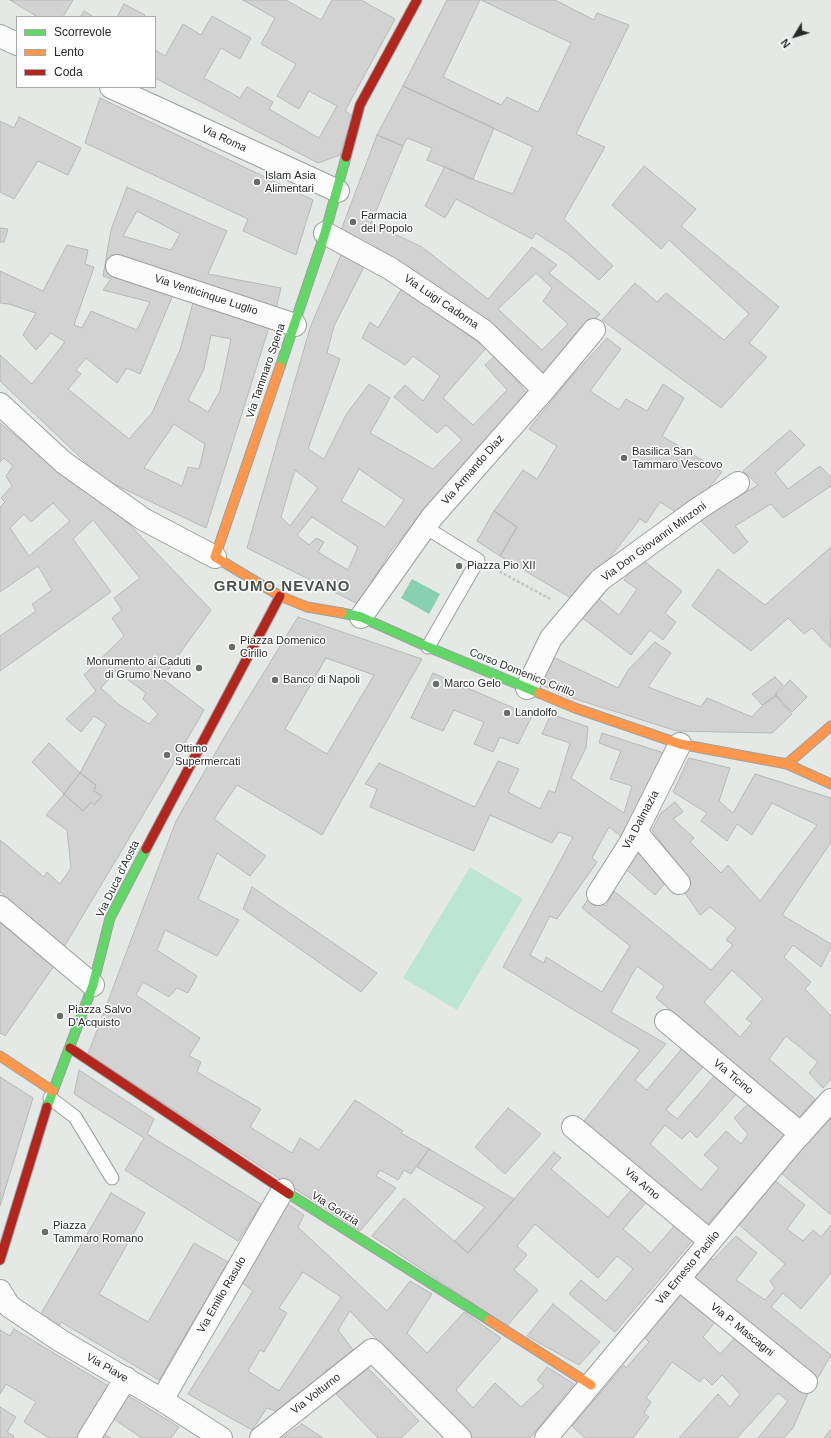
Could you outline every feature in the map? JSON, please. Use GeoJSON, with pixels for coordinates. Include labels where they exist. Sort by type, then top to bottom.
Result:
{"type":"FeatureCollection","features":[{"type":"Feature","properties":{"kind":"street","name":"Via Tammaro Spena"},"geometry":{"type":"LineString","coordinates":[[215,557],[325,233],[338,191],[360,105],[407,17],[418,0]]}},
{"type":"Feature","properties":{"kind":"street"},"geometry":{"type":"LineString","coordinates":[[0,36],[16,44]]}},
{"type":"Feature","properties":{"kind":"street","name":"Via Roma"},"geometry":{"type":"LineString","coordinates":[[113,88],[338,191]]}},
{"type":"Feature","properties":{"kind":"street","name":"Via Luigi Cadorna"},"geometry":{"type":"LineString","coordinates":[[325,233],[391,269],[484,331],[544,390]]}},
{"type":"Feature","properties":{"kind":"street","name":"Via Venticinque Luglio"},"geometry":{"type":"LineString","coordinates":[[117,266],[295,325]]}},
{"type":"Feature","properties":{"kind":"street","name":"Via Armando Diaz"},"geometry":{"type":"LineString","coordinates":[[361,617],[432,517],[544,390],[594,330]]}},
{"type":"Feature","properties":{"kind":"street"},"geometry":{"type":"LineString","coordinates":[[0,404],[63,462],[143,520],[215,557]]}},
{"type":"Feature","properties":{"kind":"street","name":"Via Don Giovanni Minzoni"},"geometry":{"type":"LineString","coordinates":[[527,688],[551,638],[600,580],[700,508],[738,483]]}},
{"type":"Feature","properties":{"kind":"street"},"geometry":{"type":"LineString","coordinates":[[143,520],[160,540],[214,570],[241,573]]}},
{"type":"Feature","properties":{"kind":"street","name":"Corso Domenico Cirillo"},"geometry":{"type":"LineString","coordinates":[[215,557],[280,596],[307,607],[361,617],[428,647],[575,708],[680,744],[787,764],[831,784]]}},
{"type":"Feature","properties":{"kind":"street","name":"Via Duca d'Aosta"},"geometry":{"type":"LineString","coordinates":[[0,1260],[52,1094],[93,985],[110,918],[280,596]]}},
{"type":"Feature","properties":{"kind":"street"},"geometry":{"type":"LineString","coordinates":[[787,764],[831,726]]}},
{"type":"Feature","properties":{"kind":"street","name":"Via Dalmazia"},"geometry":{"type":"LineString","coordinates":[[598,894],[636,832],[680,744]]}},
{"type":"Feature","properties":{"kind":"street"},"geometry":{"type":"LineString","coordinates":[[636,832],[678,883]]}},
{"type":"Feature","properties":{"kind":"street"},"geometry":{"type":"LineString","coordinates":[[0,907],[93,985]]}},
{"type":"Feature","properties":{"kind":"street","name":"Via Ticino"},"geometry":{"type":"LineString","coordinates":[[666,1021],[801,1134]]}},
{"type":"Feature","properties":{"kind":"street","name":"Via Gorizia"},"geometry":{"type":"LineString","coordinates":[[70,1048],[283,1190],[591,1385]]}},
{"type":"Feature","properties":{"kind":"street"},"geometry":{"type":"LineString","coordinates":[[0,1056],[52,1094]]}},
{"type":"Feature","properties":{"kind":"street","name":"Via Ernesto Pacilio"},"geometry":{"type":"LineString","coordinates":[[546,1438],[710,1241],[831,1100]]}},
{"type":"Feature","properties":{"kind":"street","name":"Via Arno"},"geometry":{"type":"LineString","coordinates":[[573,1127],[710,1241]]}},
{"type":"Feature","properties":{"kind":"street","name":"Via Emilio Rasulo"},"geometry":{"type":"LineString","coordinates":[[162,1400],[283,1190]]}},
{"type":"Feature","properties":{"kind":"street","name":"Via P. Mascagni"},"geometry":{"type":"LineString","coordinates":[[678,1279],[806,1382]]}},
{"type":"Feature","properties":{"kind":"street","name":"Via Piave"},"geometry":{"type":"LineString","coordinates":[[0,1291],[9,1306],[61,1341],[126,1378],[221,1438]]}},
{"type":"Feature","properties":{"kind":"street","name":"Via Volturno"},"geometry":{"type":"LineString","coordinates":[[261,1438],[372,1350],[460,1438]]}},
{"type":"Feature","properties":{"kind":"street"},"geometry":{"type":"LineString","coordinates":[[89,1438],[126,1378]]}},
{"type":"Feature","properties":{"kind":"lane"},"geometry":{"type":"LineString","coordinates":[[424,527],[478,560],[428,647]]}},
{"type":"Feature","properties":{"kind":"lane"},"geometry":{"type":"LineString","coordinates":[[52,1094],[74,1117],[112,1178]]}},
{"type":"Feature","properties":{"kind":"path"},"geometry":{"type":"LineString","coordinates":[[478,560],[553,601]]}},
{"type":"Feature","properties":{"kind":"shaded area"},"geometry":{"type":"Polygon","coordinates":[[[412,579],[440,594],[429,614],[401,598],[412,579]]]}},
{"type":"Feature","properties":{"kind":"shaded area"},"geometry":{"type":"Polygon","coordinates":[[[470,867],[523,899],[457,1010],[403,978],[470,867]]]}},
{"type":"Feature","properties":{"kind":"building"},"geometry":{"type":"Polygon","coordinates":[[[10,0],[73,0],[64,16],[36,16],[10,0]]]}},
{"type":"Feature","properties":{"kind":"building"},"geometry":{"type":"Polygon","coordinates":[[[243,0],[286,0],[321,20],[332,0],[361,0],[395,19],[345,111],[353,116],[340,155],[318,163],[156,79],[156,51],[165,56],[183,24],[201,35],[212,16],[251,38],[240,59],[221,48],[204,78],[240,98],[247,87],[273,102],[269,109],[319,138],[337,106],[309,91],[299,109],[277,96],[296,64],[261,44],[275,18],[243,0]]]}},
{"type":"Feature","properties":{"kind":"building"},"geometry":{"type":"Polygon","coordinates":[[[447,0],[480,0],[443,77],[501,105],[507,97],[538,112],[571,43],[481,0],[555,0],[594,20],[597,13],[629,25],[576,134],[605,147],[564,219],[613,266],[599,280],[568,254],[536,233],[532,239],[456,199],[445,218],[425,206],[445,166],[466,177],[513,194],[533,147],[403,86],[447,0]]]}},
{"type":"Feature","properties":{"kind":"building"},"geometry":{"type":"Polygon","coordinates":[[[124,4],[145,15],[144,16],[118,16],[124,4]]]}},
{"type":"Feature","properties":{"kind":"building"},"geometry":{"type":"Polygon","coordinates":[[[84,11],[92,16],[81,16],[84,11]]]}},
{"type":"Feature","properties":{"kind":"building"},"geometry":{"type":"Polygon","coordinates":[[[403,86],[494,128],[473,179],[427,160],[432,148],[407,138],[403,146],[377,135],[403,86]]]}},
{"type":"Feature","properties":{"kind":"building"},"geometry":{"type":"Polygon","coordinates":[[[100,98],[313,200],[296,255],[243,231],[248,219],[85,143],[100,98]]]}},
{"type":"Feature","properties":{"kind":"building"},"geometry":{"type":"Polygon","coordinates":[[[19,117],[81,148],[68,175],[38,161],[14,199],[0,192],[0,121],[14,128],[19,117]]]}},
{"type":"Feature","properties":{"kind":"building"},"geometry":{"type":"Polygon","coordinates":[[[377,135],[403,146],[371,223],[422,247],[488,299],[532,247],[557,265],[549,273],[600,314],[538,378],[340,233],[377,135]],[[536,273],[498,309],[542,350],[568,324],[543,301],[552,288],[536,273]]]}},
{"type":"Feature","properties":{"kind":"building"},"geometry":{"type":"Polygon","coordinates":[[[644,166],[696,209],[681,226],[779,307],[749,343],[767,357],[721,408],[602,320],[635,283],[657,302],[666,293],[724,340],[749,314],[669,240],[661,249],[612,205],[644,166]]]}},
{"type":"Feature","properties":{"kind":"building"},"geometry":{"type":"Polygon","coordinates":[[[127,187],[227,231],[208,274],[281,288],[275,312],[113,256],[110,268],[175,290],[140,374],[127,368],[117,383],[86,358],[76,370],[81,374],[68,389],[129,439],[152,413],[180,350],[194,299],[270,324],[206,528],[103,479],[0,381],[0,355],[32,384],[65,342],[51,333],[36,350],[23,335],[36,313],[9,304],[0,303],[0,271],[43,291],[67,245],[88,250],[85,264],[94,267],[74,325],[82,328],[91,311],[137,330],[150,302],[103,290],[111,279],[103,276],[111,230],[127,187]],[[137,211],[123,236],[171,250],[180,234],[137,211]],[[211,335],[204,369],[188,400],[208,412],[220,391],[231,339],[211,335]],[[174,424],[144,468],[182,486],[188,467],[199,469],[205,444],[174,424]]]}},
{"type":"Feature","properties":{"kind":"building"},"geometry":{"type":"Polygon","coordinates":[[[0,228],[8,229],[4,242],[0,242],[0,228]]]}},
{"type":"Feature","properties":{"kind":"building"},"geometry":{"type":"Polygon","coordinates":[[[341,255],[364,267],[334,326],[327,353],[340,359],[308,449],[324,459],[346,415],[369,384],[390,398],[370,433],[433,469],[462,440],[446,425],[437,433],[394,397],[405,385],[423,401],[440,376],[413,356],[405,365],[362,338],[370,322],[378,328],[402,288],[486,348],[443,398],[473,425],[507,390],[485,365],[496,355],[530,397],[452,478],[392,549],[358,604],[247,548],[310,328],[341,255]],[[359,469],[341,501],[385,527],[404,500],[359,469]],[[295,470],[281,517],[290,526],[318,488],[295,470]],[[312,517],[297,535],[309,545],[316,538],[324,542],[318,552],[348,570],[358,547],[312,517]]]}},
{"type":"Feature","properties":{"kind":"building","name":"Basilica San Tammaro Vescovo"},"geometry":{"type":"Polygon","coordinates":[[[607,338],[621,349],[590,391],[619,410],[626,399],[647,411],[663,384],[684,398],[662,436],[722,472],[693,506],[681,515],[660,502],[646,523],[640,519],[576,601],[500,556],[517,527],[494,511],[523,470],[537,479],[557,446],[529,429],[566,383],[607,338]]]}},
{"type":"Feature","properties":{"kind":"building"},"geometry":{"type":"Polygon","coordinates":[[[0,423],[48,462],[109,503],[211,610],[162,678],[204,710],[64,947],[0,892],[0,840],[44,877],[47,872],[60,884],[71,868],[67,830],[46,815],[64,794],[83,811],[91,802],[94,805],[102,796],[94,791],[96,785],[80,773],[106,724],[94,716],[81,732],[66,719],[96,691],[84,675],[124,636],[112,618],[122,610],[114,598],[140,578],[93,520],[73,539],[111,592],[0,671],[0,636],[36,611],[32,604],[52,590],[38,566],[0,592],[0,507],[5,502],[1,498],[12,486],[6,476],[13,466],[4,458],[0,462],[0,423]],[[53,503],[31,522],[24,514],[10,528],[29,556],[70,521],[53,503]],[[116,671],[101,688],[118,704],[149,724],[158,714],[143,699],[146,693],[116,671]]]}},
{"type":"Feature","properties":{"kind":"building"},"geometry":{"type":"Polygon","coordinates":[[[790,430],[805,445],[775,473],[788,489],[820,466],[831,477],[831,486],[783,518],[771,504],[735,526],[748,542],[734,554],[700,520],[758,485],[743,471],[790,430]]]}},
{"type":"Feature","properties":{"kind":"building"},"geometry":{"type":"Polygon","coordinates":[[[494,511],[517,527],[500,556],[477,541],[494,511]]]}},
{"type":"Feature","properties":{"kind":"building"},"geometry":{"type":"Polygon","coordinates":[[[831,547],[831,648],[812,628],[804,634],[788,618],[751,651],[692,606],[718,569],[765,605],[831,547]]]}},
{"type":"Feature","properties":{"kind":"building"},"geometry":{"type":"Polygon","coordinates":[[[640,558],[682,591],[665,613],[676,622],[663,640],[650,630],[631,655],[580,616],[595,596],[619,615],[637,589],[624,580],[640,558]]]}},
{"type":"Feature","properties":{"kind":"building"},"geometry":{"type":"Polygon","coordinates":[[[298,617],[422,659],[322,835],[237,785],[214,819],[266,856],[250,876],[217,853],[198,899],[239,920],[217,956],[165,930],[157,950],[197,976],[188,993],[177,988],[169,997],[143,982],[136,995],[200,1038],[189,1056],[201,1062],[197,1072],[261,1109],[250,1127],[292,1153],[300,1138],[319,1150],[355,1100],[403,1131],[401,1133],[429,1149],[411,1174],[404,1170],[398,1180],[380,1170],[376,1176],[396,1188],[360,1231],[88,1054],[176,821],[228,731],[298,617]],[[326,658],[285,729],[327,754],[374,675],[326,658]]]}},
{"type":"Feature","properties":{"kind":"building"},"geometry":{"type":"Polygon","coordinates":[[[655,642],[671,653],[648,687],[701,707],[707,698],[752,717],[761,707],[776,696],[792,714],[772,733],[677,731],[569,697],[537,683],[551,656],[618,688],[628,670],[655,642]]]}},
{"type":"Feature","properties":{"kind":"building"},"geometry":{"type":"Polygon","coordinates":[[[433,673],[532,716],[518,744],[500,737],[493,752],[474,744],[484,722],[454,710],[443,731],[411,718],[433,673]]]}},
{"type":"Feature","properties":{"kind":"building"},"geometry":{"type":"Polygon","coordinates":[[[775,677],[783,685],[775,696],[762,705],[752,694],[775,677]]]}},
{"type":"Feature","properties":{"kind":"building"},"geometry":{"type":"Polygon","coordinates":[[[790,680],[807,697],[792,712],[776,695],[790,680]]]}},
{"type":"Feature","properties":{"kind":"building"},"geometry":{"type":"Polygon","coordinates":[[[551,714],[588,727],[586,748],[571,778],[624,813],[632,786],[610,779],[621,751],[599,743],[602,733],[667,754],[627,841],[609,827],[592,858],[597,862],[557,919],[550,916],[530,955],[544,963],[546,957],[602,992],[630,946],[582,908],[590,897],[606,906],[614,891],[711,970],[733,945],[726,940],[736,928],[710,907],[700,915],[683,890],[691,883],[652,830],[661,813],[675,802],[683,812],[673,819],[694,838],[690,842],[721,873],[728,865],[760,901],[817,825],[772,803],[752,835],[737,824],[727,841],[701,821],[707,813],[673,792],[689,758],[730,768],[719,801],[733,813],[755,774],[831,798],[831,842],[782,915],[831,944],[821,967],[793,945],[784,957],[811,982],[805,989],[831,1016],[831,1079],[823,1088],[809,1073],[818,1062],[786,1036],[769,1059],[815,1099],[799,1118],[656,998],[664,986],[637,966],[611,1012],[666,1044],[635,1080],[647,1090],[685,1045],[706,1063],[666,1110],[677,1119],[716,1074],[739,1091],[697,1138],[690,1131],[682,1139],[665,1125],[650,1144],[701,1190],[719,1168],[704,1155],[726,1131],[741,1144],[748,1134],[734,1118],[751,1101],[787,1132],[707,1225],[584,1121],[640,1050],[503,967],[573,837],[559,832],[552,843],[490,815],[474,851],[370,807],[377,789],[365,784],[379,763],[475,807],[498,761],[519,769],[508,792],[540,809],[549,790],[555,793],[570,743],[542,734],[551,714]],[[732,970],[704,1002],[740,1037],[752,1023],[746,1019],[763,999],[732,970]]]}},
{"type":"Feature","properties":{"kind":"building"},"geometry":{"type":"Polygon","coordinates":[[[49,743],[80,773],[64,794],[32,762],[49,743]]]}},
{"type":"Feature","properties":{"kind":"building"},"geometry":{"type":"Polygon","coordinates":[[[80,773],[96,785],[94,791],[102,796],[94,805],[91,802],[83,811],[64,794],[80,773]]]}},
{"type":"Feature","properties":{"kind":"building"},"geometry":{"type":"Polygon","coordinates":[[[636,851],[668,880],[655,895],[626,869],[636,851]]]}},
{"type":"Feature","properties":{"kind":"building"},"geometry":{"type":"Polygon","coordinates":[[[252,887],[377,973],[361,992],[243,909],[252,887]]]}},
{"type":"Feature","properties":{"kind":"building"},"geometry":{"type":"Polygon","coordinates":[[[0,922],[54,966],[5,1036],[0,1033],[0,922]]]}},
{"type":"Feature","properties":{"kind":"building"},"geometry":{"type":"Polygon","coordinates":[[[79,1070],[154,1119],[147,1134],[261,1204],[238,1241],[125,1170],[144,1138],[74,1094],[79,1070]]]}},
{"type":"Feature","properties":{"kind":"building"},"geometry":{"type":"Polygon","coordinates":[[[0,1077],[33,1098],[0,1206],[0,1077]]]}},
{"type":"Feature","properties":{"kind":"building"},"geometry":{"type":"Polygon","coordinates":[[[508,1108],[541,1134],[505,1174],[475,1147],[508,1108]]]}},
{"type":"Feature","properties":{"kind":"building"},"geometry":{"type":"Polygon","coordinates":[[[831,1118],[831,1215],[780,1172],[831,1118]]]}},
{"type":"Feature","properties":{"kind":"building"},"geometry":{"type":"Polygon","coordinates":[[[429,1149],[514,1199],[468,1253],[455,1241],[485,1207],[417,1167],[429,1149]]]}},
{"type":"Feature","properties":{"kind":"building"},"geometry":{"type":"Polygon","coordinates":[[[554,1152],[561,1158],[551,1169],[608,1217],[632,1189],[647,1201],[623,1229],[651,1253],[675,1225],[693,1240],[615,1332],[569,1294],[581,1280],[606,1301],[633,1269],[617,1256],[598,1278],[535,1224],[517,1246],[527,1255],[514,1270],[538,1290],[507,1326],[372,1236],[404,1198],[468,1253],[554,1152]]]}},
{"type":"Feature","properties":{"kind":"building"},"geometry":{"type":"Polygon","coordinates":[[[772,1178],[805,1205],[787,1229],[803,1241],[813,1230],[821,1237],[831,1225],[831,1273],[801,1309],[783,1293],[771,1307],[831,1355],[816,1381],[694,1277],[709,1257],[713,1260],[736,1236],[757,1253],[736,1280],[765,1300],[775,1288],[770,1281],[785,1264],[737,1223],[772,1178]]]}},
{"type":"Feature","properties":{"kind":"building"},"geometry":{"type":"Polygon","coordinates":[[[111,1193],[145,1213],[99,1294],[148,1322],[194,1243],[228,1262],[159,1380],[61,1322],[58,1328],[39,1317],[111,1193]]]}},
{"type":"Feature","properties":{"kind":"building"},"geometry":{"type":"Polygon","coordinates":[[[288,1204],[304,1215],[298,1227],[387,1311],[410,1281],[432,1294],[407,1333],[427,1353],[464,1312],[501,1338],[456,1390],[473,1408],[495,1383],[521,1407],[544,1386],[537,1380],[547,1367],[574,1384],[530,1438],[472,1438],[350,1311],[338,1330],[354,1351],[333,1374],[327,1369],[305,1399],[298,1394],[282,1413],[267,1408],[252,1430],[188,1394],[253,1291],[241,1282],[288,1204]],[[303,1272],[279,1308],[287,1313],[264,1352],[260,1350],[248,1371],[279,1391],[341,1297],[303,1272]]]}},
{"type":"Feature","properties":{"kind":"building"},"geometry":{"type":"Polygon","coordinates":[[[683,1287],[720,1316],[703,1337],[720,1354],[741,1331],[809,1391],[793,1428],[784,1438],[758,1438],[788,1401],[778,1393],[737,1438],[679,1438],[718,1394],[730,1407],[740,1394],[722,1375],[712,1385],[704,1377],[700,1382],[672,1362],[646,1398],[651,1402],[644,1413],[649,1417],[633,1438],[585,1438],[572,1426],[624,1365],[626,1368],[649,1342],[643,1336],[683,1287]]]}},
{"type":"Feature","properties":{"kind":"building"},"geometry":{"type":"Polygon","coordinates":[[[553,1304],[600,1342],[579,1365],[527,1336],[553,1304]]]}},
{"type":"Feature","properties":{"kind":"building"},"geometry":{"type":"Polygon","coordinates":[[[14,1329],[110,1387],[79,1438],[49,1438],[24,1422],[36,1402],[6,1384],[0,1394],[0,1330],[10,1336],[14,1329]]]}},
{"type":"Feature","properties":{"kind":"building"},"geometry":{"type":"Polygon","coordinates":[[[368,1368],[419,1421],[401,1438],[378,1438],[336,1394],[368,1368]]]}},
{"type":"Feature","properties":{"kind":"building"},"geometry":{"type":"Polygon","coordinates":[[[127,1395],[179,1427],[171,1438],[142,1438],[112,1418],[127,1395]]]}},
{"type":"Feature","properties":{"kind":"building"},"geometry":{"type":"Polygon","coordinates":[[[0,1407],[16,1417],[7,1432],[14,1436],[13,1438],[0,1438],[0,1407]]]}},
{"type":"Feature","properties":{"kind":"building"},"geometry":{"type":"Polygon","coordinates":[[[302,1424],[323,1438],[282,1438],[302,1424]]]}},
{"type":"Feature","properties":{"kind":"building"},"geometry":{"type":"Polygon","coordinates":[[[831,1429],[831,1438],[824,1438],[831,1429]]]}},
{"type":"Feature","properties":{"kind":"building"},"geometry":{"type":"Polygon","coordinates":[[[104,1434],[111,1438],[101,1438],[104,1434]]]}},
{"type":"Feature","properties":{"kind":"traffic: fast"},"geometry":{"type":"LineString","coordinates":[[280,367],[325,233],[346,157]]}},
{"type":"Feature","properties":{"kind":"traffic: fast"},"geometry":{"type":"LineString","coordinates":[[342,613],[361,617],[428,647],[539,693]]}},
{"type":"Feature","properties":{"kind":"traffic: fast"},"geometry":{"type":"LineString","coordinates":[[47,1107],[93,985],[110,918],[146,849]]}},
{"type":"Feature","properties":{"kind":"traffic: fast"},"geometry":{"type":"LineString","coordinates":[[289,1194],[489,1320]]}},
{"type":"Feature","properties":{"kind":"traffic: slow"},"geometry":{"type":"LineString","coordinates":[[280,367],[215,557],[280,596],[307,607],[342,613]]}},
{"type":"Feature","properties":{"kind":"traffic: slow"},"geometry":{"type":"LineString","coordinates":[[539,693],[575,708],[680,744],[787,764],[831,784]]}},
{"type":"Feature","properties":{"kind":"traffic: slow"},"geometry":{"type":"LineString","coordinates":[[787,764],[831,726]]}},
{"type":"Feature","properties":{"kind":"traffic: slow"},"geometry":{"type":"LineString","coordinates":[[0,1056],[53,1091]]}},
{"type":"Feature","properties":{"kind":"traffic: slow"},"geometry":{"type":"LineString","coordinates":[[489,1320],[591,1385]]}},
{"type":"Feature","properties":{"kind":"traffic: jam"},"geometry":{"type":"LineString","coordinates":[[346,157],[360,105],[417,0]]}},
{"type":"Feature","properties":{"kind":"traffic: jam"},"geometry":{"type":"LineString","coordinates":[[146,849],[280,596]]}},
{"type":"Feature","properties":{"kind":"traffic: jam"},"geometry":{"type":"LineString","coordinates":[[70,1048],[289,1194]]}},
{"type":"Feature","properties":{"kind":"traffic: jam"},"geometry":{"type":"LineString","coordinates":[[0,1260],[47,1107]]}},
{"type":"Feature","properties":{"kind":"place","name":"Islam Asia Alimentari"},"geometry":{"type":"Point","coordinates":[257,182]}},
{"type":"Feature","properties":{"kind":"place","name":"Farmacia del Popolo"},"geometry":{"type":"Point","coordinates":[353,222]}},
{"type":"Feature","properties":{"kind":"place","name":"Basilica San Tammaro Vescovo"},"geometry":{"type":"Point","coordinates":[624,458]}},
{"type":"Feature","properties":{"kind":"place","name":"Piazza Pio XII"},"geometry":{"type":"Point","coordinates":[459,566]}},
{"type":"Feature","properties":{"kind":"place","name":"Piazza Domenico Cirillo"},"geometry":{"type":"Point","coordinates":[232,647]}},
{"type":"Feature","properties":{"kind":"place","name":"Monumento ai Caduti di Grumo Nevano"},"geometry":{"type":"Point","coordinates":[199,668]}},
{"type":"Feature","properties":{"kind":"place","name":"Banco di Napoli"},"geometry":{"type":"Point","coordinates":[275,680]}},
{"type":"Feature","properties":{"kind":"place","name":"Marco Gelo"},"geometry":{"type":"Point","coordinates":[436,684]}},
{"type":"Feature","properties":{"kind":"place","name":"Landolfo"},"geometry":{"type":"Point","coordinates":[507,713]}},
{"type":"Feature","properties":{"kind":"place","name":"Ottimo Supermercati"},"geometry":{"type":"Point","coordinates":[167,755]}},
{"type":"Feature","properties":{"kind":"place","name":"Piazza Salvo D'Acquisto"},"geometry":{"type":"Point","coordinates":[60,1016]}},
{"type":"Feature","properties":{"kind":"place","name":"Piazza Tammaro Romano"},"geometry":{"type":"Point","coordinates":[45,1232]}},
{"type":"Feature","properties":{"kind":"district","name":"GRUMO NEVANO"},"geometry":{"type":"Point","coordinates":[282,587]}}]}
